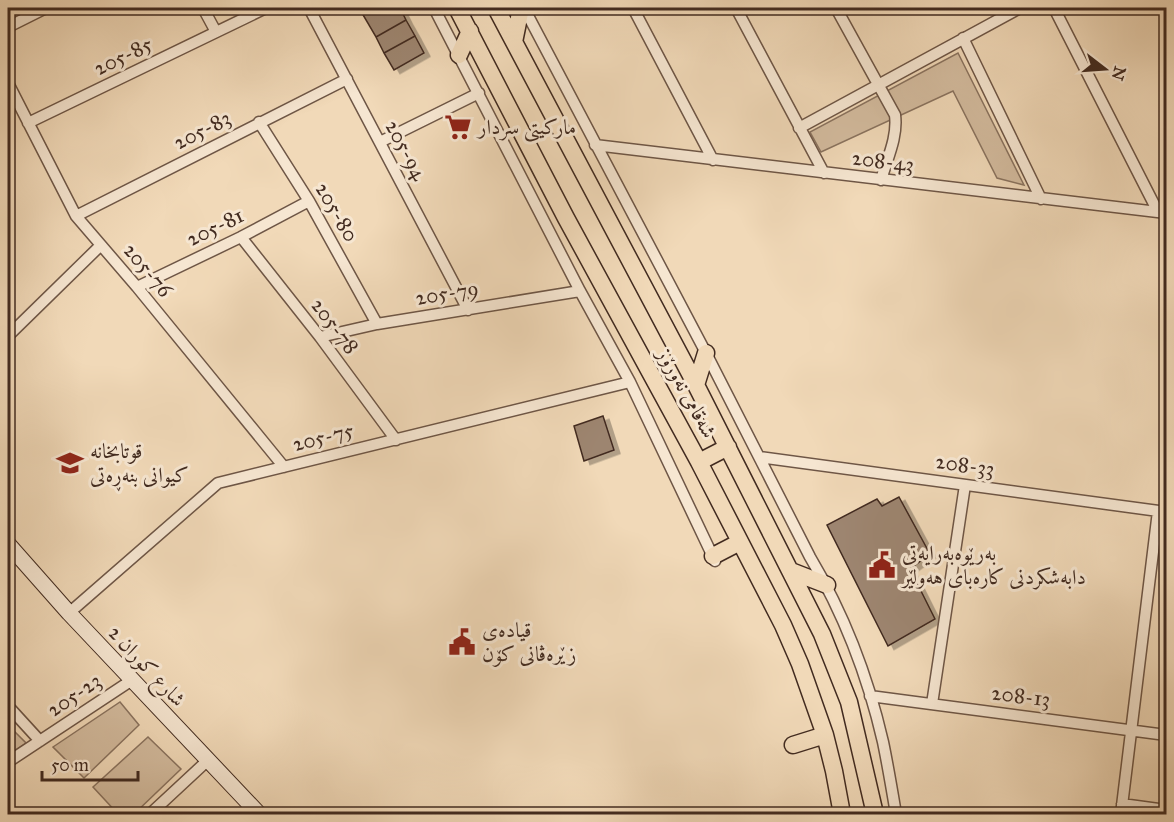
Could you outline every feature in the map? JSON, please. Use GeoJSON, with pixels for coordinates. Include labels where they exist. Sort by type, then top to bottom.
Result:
{"type":"FeatureCollection","features":[{"type":"Feature","properties":{"kind":"main road","name":"شەقامی نەورۆز"},"geometry":{"type":"LineString","coordinates":[[457,8],[566,218],[699,462],[800,664],[825,735],[842,814]]}},
{"type":"Feature","properties":{"kind":"main road","name":"شەقامی نەورۆز"},"geometry":{"type":"LineString","coordinates":[[496,8],[696,385],[822,634],[845,691],[875,814]]}},
{"type":"Feature","properties":{"kind":"main road"},"geometry":{"type":"LineString","coordinates":[[514,42],[522,8]]}},
{"type":"Feature","properties":{"kind":"main road"},"geometry":{"type":"LineString","coordinates":[[459,55],[470,31]]}},
{"type":"Feature","properties":{"kind":"main road"},"geometry":{"type":"LineString","coordinates":[[696,385],[706,353]]}},
{"type":"Feature","properties":{"kind":"main road"},"geometry":{"type":"LineString","coordinates":[[699,462],[728,447]]}},
{"type":"Feature","properties":{"kind":"main road"},"geometry":{"type":"LineString","coordinates":[[715,560],[740,542]]}},
{"type":"Feature","properties":{"kind":"main road"},"geometry":{"type":"LineString","coordinates":[[791,572],[827,585]]}},
{"type":"Feature","properties":{"kind":"main road"},"geometry":{"type":"LineString","coordinates":[[793,745],[825,735]]}},
{"type":"Feature","properties":{"kind":"street"},"geometry":{"type":"LineString","coordinates":[[8,27],[46,8]]}},
{"type":"Feature","properties":{"kind":"street"},"geometry":{"type":"LineString","coordinates":[[203,8],[216,32]]}},
{"type":"Feature","properties":{"kind":"street","name":"205-85"},"geometry":{"type":"LineString","coordinates":[[28,123],[266,8]]}},
{"type":"Feature","properties":{"kind":"street","name":"205-94"},"geometry":{"type":"LineString","coordinates":[[309,8],[468,310]]}},
{"type":"Feature","properties":{"kind":"street"},"geometry":{"type":"LineString","coordinates":[[434,8],[580,291],[630,382],[715,560]]}},
{"type":"Feature","properties":{"kind":"street"},"geometry":{"type":"LineString","coordinates":[[522,8],[706,353],[810,557],[827,585],[857,655],[870,696],[883,741],[896,814]]}},
{"type":"Feature","properties":{"kind":"street"},"geometry":{"type":"LineString","coordinates":[[633,8],[713,160]]}},
{"type":"Feature","properties":{"kind":"street"},"geometry":{"type":"LineString","coordinates":[[736,8],[824,173]]}},
{"type":"Feature","properties":{"kind":"street"},"geometry":{"type":"LineString","coordinates":[[836,8],[895,115],[896,126],[881,180]]}},
{"type":"Feature","properties":{"kind":"street"},"geometry":{"type":"LineString","coordinates":[[799,128],[1020,8]]}},
{"type":"Feature","properties":{"kind":"street"},"geometry":{"type":"LineString","coordinates":[[1053,8],[1162,213]]}},
{"type":"Feature","properties":{"kind":"street"},"geometry":{"type":"LineString","coordinates":[[963,38],[1041,199]]}},
{"type":"Feature","properties":{"kind":"street","name":"205-83"},"geometry":{"type":"LineString","coordinates":[[76,216],[347,79]]}},
{"type":"Feature","properties":{"kind":"street","name":"205-76"},"geometry":{"type":"LineString","coordinates":[[8,82],[76,216],[284,467]]}},
{"type":"Feature","properties":{"kind":"street"},"geometry":{"type":"LineString","coordinates":[[380,142],[479,93]]}},
{"type":"Feature","properties":{"kind":"street","name":"205-80"},"geometry":{"type":"LineString","coordinates":[[259,122],[309,201],[377,324]]}},
{"type":"Feature","properties":{"kind":"street","name":"208-43"},"geometry":{"type":"LineString","coordinates":[[595,145],[1162,213]]}},
{"type":"Feature","properties":{"kind":"street","name":"205-81"},"geometry":{"type":"LineString","coordinates":[[137,287],[309,201]]}},
{"type":"Feature","properties":{"kind":"street","name":"205-78"},"geometry":{"type":"LineString","coordinates":[[241,237],[320,337],[396,440]]}},
{"type":"Feature","properties":{"kind":"street"},"geometry":{"type":"LineString","coordinates":[[8,336],[101,245]]}},
{"type":"Feature","properties":{"kind":"street","name":"205-79"},"geometry":{"type":"LineString","coordinates":[[320,337],[377,324],[580,291]]}},
{"type":"Feature","properties":{"kind":"street","name":"205-75"},"geometry":{"type":"LineString","coordinates":[[69,613],[218,483],[630,382]]}},
{"type":"Feature","properties":{"kind":"street","name":"208-33"},"geometry":{"type":"LineString","coordinates":[[759,457],[1162,512]]}},
{"type":"Feature","properties":{"kind":"street"},"geometry":{"type":"LineString","coordinates":[[932,704],[964,485]]}},
{"type":"Feature","properties":{"kind":"street"},"geometry":{"type":"LineString","coordinates":[[1162,512],[1122,809],[1167,810]]}},
{"type":"Feature","properties":{"kind":"street","name":"شارع كوران 2"},"geometry":{"type":"LineString","coordinates":[[8,544],[69,613],[259,814]]}},
{"type":"Feature","properties":{"kind":"street","name":"205-23"},"geometry":{"type":"LineString","coordinates":[[8,762],[132,680]]}},
{"type":"Feature","properties":{"kind":"street","name":"208-13"},"geometry":{"type":"LineString","coordinates":[[870,696],[1167,735]]}},
{"type":"Feature","properties":{"kind":"street"},"geometry":{"type":"LineString","coordinates":[[8,706],[40,741]]}},
{"type":"Feature","properties":{"kind":"street"},"geometry":{"type":"LineString","coordinates":[[150,814],[207,761]]}},
{"type":"Feature","properties":{"kind":"shaded area"},"geometry":{"type":"Polygon","coordinates":[[[958,53],[1024,185],[997,178],[953,91],[821,152],[810,132],[958,53]]]}},
{"type":"Feature","properties":{"kind":"shaded area"},"geometry":{"type":"Polygon","coordinates":[[[120,702],[139,725],[84,778],[53,747],[120,702]]]}},
{"type":"Feature","properties":{"kind":"shaded area"},"geometry":{"type":"Polygon","coordinates":[[[8,725],[26,743],[8,755],[8,725]]]}},
{"type":"Feature","properties":{"kind":"shaded area"},"geometry":{"type":"Polygon","coordinates":[[[148,737],[181,769],[134,814],[118,814],[93,787],[148,737]]]}},
{"type":"Feature","properties":{"kind":"building"},"geometry":{"type":"Polygon","coordinates":[[[359,8],[400,8],[406,20],[376,37],[359,8]]]}},
{"type":"Feature","properties":{"kind":"building"},"geometry":{"type":"Polygon","coordinates":[[[406,20],[415,36],[384,53],[376,37],[406,20]]]}},
{"type":"Feature","properties":{"kind":"building"},"geometry":{"type":"Polygon","coordinates":[[[415,36],[424,53],[394,70],[384,53],[415,36]]]}},
{"type":"Feature","properties":{"kind":"building"},"geometry":{"type":"Polygon","coordinates":[[[603,416],[614,450],[584,461],[574,426],[603,416]]]}},
{"type":"Feature","properties":{"kind":"building"},"geometry":{"type":"Polygon","coordinates":[[[899,497],[930,554],[910,569],[935,619],[888,646],[827,525],[877,499],[882,506],[899,497]]]}},
{"type":"Feature","properties":{"kind":"place","name":"ماركيتى سردار"},"geometry":{"type":"Point","coordinates":[458,127]}},
{"type":"Feature","properties":{"kind":"place","name":"قوتابخانە کیوانی بنەڕەتی"},"geometry":{"type":"Point","coordinates":[70,463]}},
{"type":"Feature","properties":{"kind":"place","name":"بەرێوەبەرایەتی دابەشکردنی کارەبای هەولێر"},"geometry":{"type":"Point","coordinates":[882,565]}},
{"type":"Feature","properties":{"kind":"place","name":"قیادەی زێرەڤانی کۆن"},"geometry":{"type":"Point","coordinates":[462,642]}}]}
